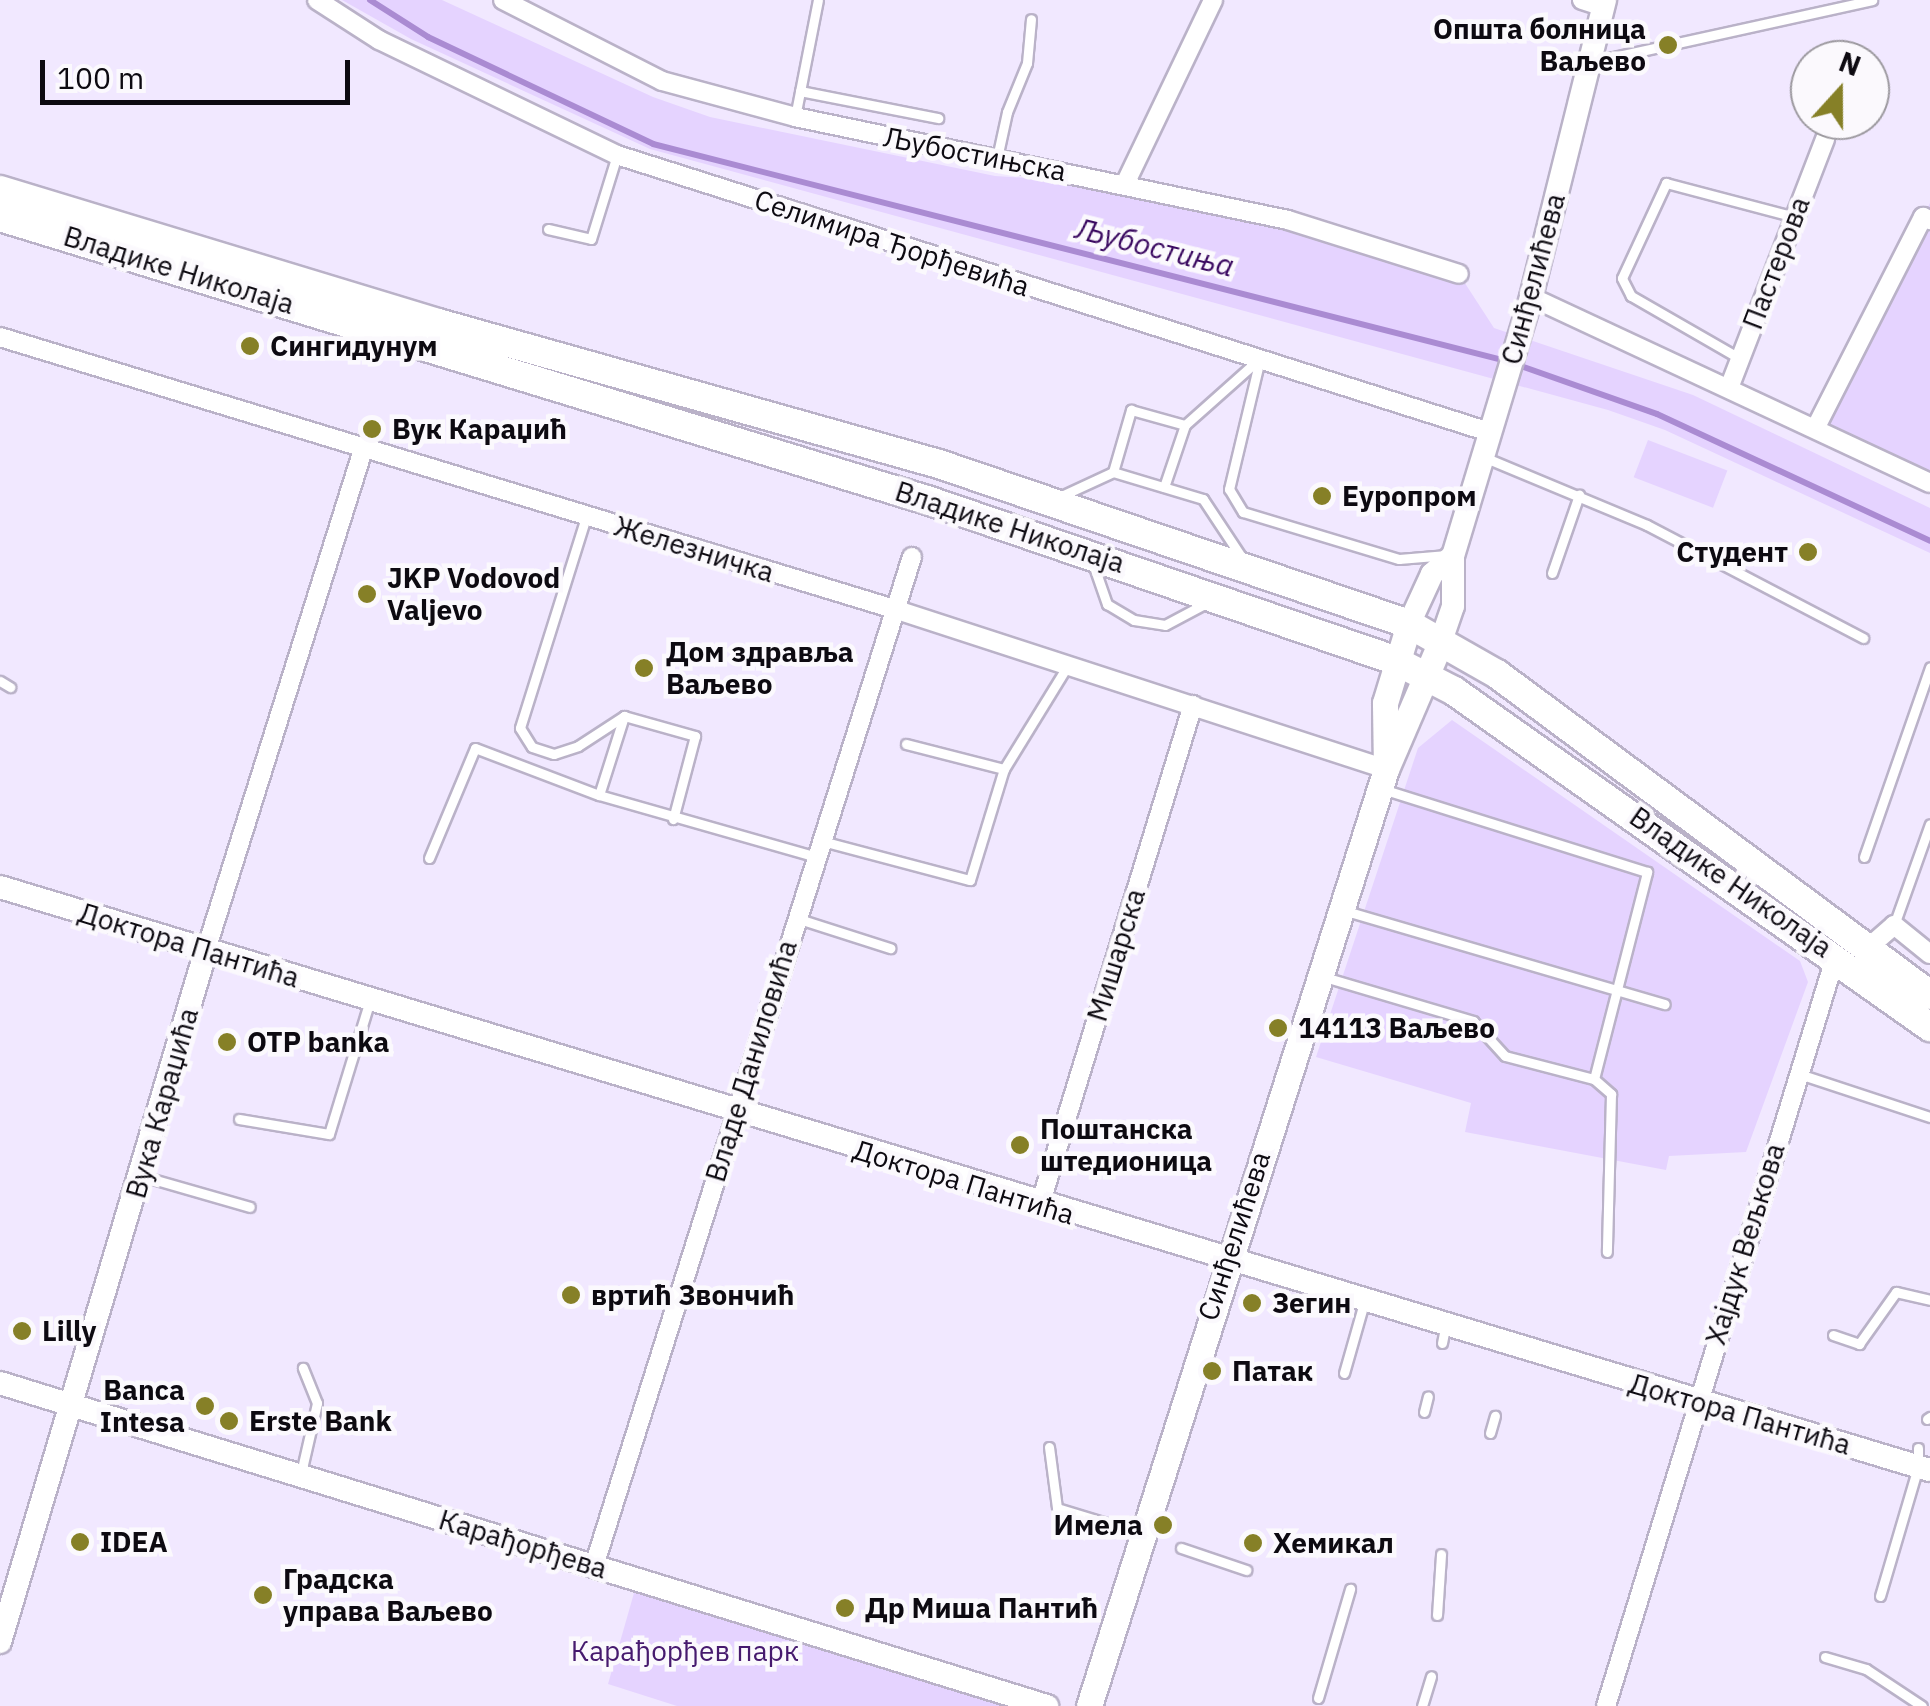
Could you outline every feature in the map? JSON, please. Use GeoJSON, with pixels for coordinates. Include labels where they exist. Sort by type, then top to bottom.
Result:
{"type":"FeatureCollection","features":[{"type":"Feature","properties":{"kind":"main road","name":"Владике Николаја"},"geometry":{"type":"LineString","coordinates":[[0,190],[1054,500],[1247,564],[1409,624],[1497,674],[1930,994]]}},
{"type":"Feature","properties":{"kind":"main road","name":"Владике Николаја"},"geometry":{"type":"LineString","coordinates":[[0,216],[1090,553],[1396,661],[1428,678],[1836,955],[1930,1027]]}},
{"type":"Feature","properties":{"kind":"main road","name":"Синђелићева"},"geometry":{"type":"LineString","coordinates":[[1382,779],[1384,702],[1409,624]]}},
{"type":"Feature","properties":{"kind":"main road","name":"Синђелићева"},"geometry":{"type":"LineString","coordinates":[[1089,1706],[1224,1262],[1382,779],[1442,641]]}},
{"type":"Feature","properties":{"kind":"street","name":"Селимира Ђорђевића"},"geometry":{"type":"LineString","coordinates":[[317,0],[380,40],[618,155],[1490,432]]}},
{"type":"Feature","properties":{"kind":"street","name":"Љубостињска"},"geometry":{"type":"LineString","coordinates":[[503,0],[662,80],[794,117],[1338,232],[1458,274]]}},
{"type":"Feature","properties":{"kind":"street"},"geometry":{"type":"LineString","coordinates":[[1125,184],[1213,0]]}},
{"type":"Feature","properties":{"kind":"street","name":"Синђелићева"},"geometry":{"type":"LineString","coordinates":[[1442,641],[1453,606],[1453,556],[1531,297],[1587,63],[1596,2]]}},
{"type":"Feature","properties":{"kind":"street","name":"Пастерова"},"geometry":{"type":"LineString","coordinates":[[1729,388],[1825,140]]}},
{"type":"Feature","properties":{"kind":"street"},"geometry":{"type":"LineString","coordinates":[[1816,428],[1928,213]]}},
{"type":"Feature","properties":{"kind":"street"},"geometry":{"type":"LineString","coordinates":[[1531,297],[1930,482]]}},
{"type":"Feature","properties":{"kind":"street","name":"Железничка"},"geometry":{"type":"LineString","coordinates":[[0,337],[894,609],[1193,705],[1382,779]]}},
{"type":"Feature","properties":{"kind":"street","name":"Вука Караџића"},"geometry":{"type":"LineString","coordinates":[[1,1633],[73,1406],[206,950],[364,450]]}},
{"type":"Feature","properties":{"kind":"street","name":"Синђелићева"},"geometry":{"type":"LineString","coordinates":[[1409,624],[1432,574],[1453,556]]}},
{"type":"Feature","properties":{"kind":"street","name":"Владе Даниловића"},"geometry":{"type":"LineString","coordinates":[[594,1566],[912,557]]}},
{"type":"Feature","properties":{"kind":"street","name":"Мишарска"},"geometry":{"type":"LineString","coordinates":[[1040,1205],[1193,705]]}},
{"type":"Feature","properties":{"kind":"street","name":"Доктора Пантића"},"geometry":{"type":"LineString","coordinates":[[0,887],[1364,1303],[1443,1335],[1922,1462]]}},
{"type":"Feature","properties":{"kind":"street"},"geometry":{"type":"LineString","coordinates":[[1868,947],[1894,925],[1930,954]]}},
{"type":"Feature","properties":{"kind":"street","name":"Хајдук Вељкова"},"geometry":{"type":"LineString","coordinates":[[1606,1706],[1696,1401],[1836,955]]}},
{"type":"Feature","properties":{"kind":"street","name":"Карађорђева"},"geometry":{"type":"LineString","coordinates":[[0,1383],[1047,1706]]}},
{"type":"Feature","properties":{"kind":"lane"},"geometry":{"type":"LineString","coordinates":[[794,117],[818,0]]}},
{"type":"Feature","properties":{"kind":"lane"},"geometry":{"type":"LineString","coordinates":[[1587,63],[1872,0]]}},
{"type":"Feature","properties":{"kind":"lane"},"geometry":{"type":"LineString","coordinates":[[998,158],[1006,112],[1026,63],[1031,19]]}},
{"type":"Feature","properties":{"kind":"lane"},"geometry":{"type":"LineString","coordinates":[[800,91],[938,118]]}},
{"type":"Feature","properties":{"kind":"lane"},"geometry":{"type":"LineString","coordinates":[[548,228],[591,239],[618,155]]}},
{"type":"Feature","properties":{"kind":"lane"},"geometry":{"type":"LineString","coordinates":[[1739,358],[1631,296],[1622,278],[1666,183],[1795,216]]}},
{"type":"Feature","properties":{"kind":"lane"},"geometry":{"type":"LineString","coordinates":[[1164,487],[1184,424],[1260,359]]}},
{"type":"Feature","properties":{"kind":"lane"},"geometry":{"type":"LineString","coordinates":[[1260,359],[1229,489],[1243,512],[1399,559],[1453,556]]}},
{"type":"Feature","properties":{"kind":"lane"},"geometry":{"type":"LineString","coordinates":[[1112,472],[1131,410],[1184,424]]}},
{"type":"Feature","properties":{"kind":"lane"},"geometry":{"type":"LineString","coordinates":[[1484,457],[1579,495],[1863,638]]}},
{"type":"Feature","properties":{"kind":"lane"},"geometry":{"type":"LineString","coordinates":[[1054,500],[1112,472],[1203,499],[1247,564]]}},
{"type":"Feature","properties":{"kind":"lane"},"geometry":{"type":"LineString","coordinates":[[1552,574],[1579,495]]}},
{"type":"Feature","properties":{"kind":"lane"},"geometry":{"type":"LineString","coordinates":[[586,516],[520,728],[532,747],[554,754],[624,716],[695,736],[674,818]]}},
{"type":"Feature","properties":{"kind":"lane"},"geometry":{"type":"LineString","coordinates":[[1090,553],[1107,604],[1134,620],[1165,625],[1217,596]]}},
{"type":"Feature","properties":{"kind":"lane"},"geometry":{"type":"LineString","coordinates":[[429,858],[476,748],[674,818],[970,880],[1004,769],[1068,665]]}},
{"type":"Feature","properties":{"kind":"lane"},"geometry":{"type":"LineString","coordinates":[[1864,857],[1930,667]]}},
{"type":"Feature","properties":{"kind":"lane"},"geometry":{"type":"LineString","coordinates":[[0,682],[10,687]]}},
{"type":"Feature","properties":{"kind":"lane"},"geometry":{"type":"LineString","coordinates":[[600,795],[624,716]]}},
{"type":"Feature","properties":{"kind":"lane"},"geometry":{"type":"LineString","coordinates":[[906,744],[1004,769]]}},
{"type":"Feature","properties":{"kind":"lane"},"geometry":{"type":"LineString","coordinates":[[1382,779],[1646,872],[1594,1080]]}},
{"type":"Feature","properties":{"kind":"lane"},"geometry":{"type":"LineString","coordinates":[[1894,925],[1930,824]]}},
{"type":"Feature","properties":{"kind":"lane"},"geometry":{"type":"LineString","coordinates":[[1340,909],[1665,1004]]}},
{"type":"Feature","properties":{"kind":"lane"},"geometry":{"type":"LineString","coordinates":[[796,918],[890,948]]}},
{"type":"Feature","properties":{"kind":"lane"},"geometry":{"type":"LineString","coordinates":[[1318,975],[1473,1021],[1506,1056],[1594,1080],[1610,1094],[1607,1252]]}},
{"type":"Feature","properties":{"kind":"lane"},"geometry":{"type":"LineString","coordinates":[[239,1119],[329,1134],[370,1000]]}},
{"type":"Feature","properties":{"kind":"lane"},"geometry":{"type":"LineString","coordinates":[[1799,1074],[1930,1117]]}},
{"type":"Feature","properties":{"kind":"lane"},"geometry":{"type":"LineString","coordinates":[[140,1176],[250,1207]]}},
{"type":"Feature","properties":{"kind":"lane"},"geometry":{"type":"LineString","coordinates":[[1833,1335],[1859,1344],[1896,1292],[1930,1300]]}},
{"type":"Feature","properties":{"kind":"lane"},"geometry":{"type":"LineString","coordinates":[[1344,1374],[1364,1303]]}},
{"type":"Feature","properties":{"kind":"lane"},"geometry":{"type":"LineString","coordinates":[[300,1476],[317,1402],[303,1368]]}},
{"type":"Feature","properties":{"kind":"lane"},"geometry":{"type":"LineString","coordinates":[[1424,1412],[1428,1396]]}},
{"type":"Feature","properties":{"kind":"lane"},"geometry":{"type":"LineString","coordinates":[[1490,1433],[1496,1416]]}},
{"type":"Feature","properties":{"kind":"lane"},"geometry":{"type":"LineString","coordinates":[[1049,1447],[1057,1508],[1142,1534]]}},
{"type":"Feature","properties":{"kind":"lane"},"geometry":{"type":"LineString","coordinates":[[1880,1596],[1922,1462]]}},
{"type":"Feature","properties":{"kind":"lane"},"geometry":{"type":"LineString","coordinates":[[1182,1548],[1246,1570]]}},
{"type":"Feature","properties":{"kind":"lane"},"geometry":{"type":"LineString","coordinates":[[1438,1615],[1441,1554]]}},
{"type":"Feature","properties":{"kind":"lane"},"geometry":{"type":"LineString","coordinates":[[1318,1698],[1350,1589]]}},
{"type":"Feature","properties":{"kind":"lane"},"geometry":{"type":"LineString","coordinates":[[1825,1657],[1866,1670],[1922,1706]]}},
{"type":"Feature","properties":{"kind":"lane"},"geometry":{"type":"LineString","coordinates":[[1422,1706],[1432,1676]]}},
{"type":"Feature","properties":{"kind":"green space"},"geometry":{"type":"Polygon","coordinates":[[[342,0],[442,0],[653,97],[710,117],[995,176],[1125,184],[1459,274],[1494,328],[1693,395],[1930,508],[1930,553],[1665,430],[1608,410],[650,149],[411,39],[342,0]]]}},
{"type":"Feature","properties":{"kind":"green space"},"geometry":{"type":"Polygon","coordinates":[[[1930,203],[1930,483],[1816,427],[1930,203]]]}},
{"type":"Feature","properties":{"kind":"green space","name":"Студент"},"geometry":{"type":"Polygon","coordinates":[[[1648,440],[1727,470],[1713,508],[1634,477],[1648,440]]]}},
{"type":"Feature","properties":{"kind":"green space"},"geometry":{"type":"Polygon","coordinates":[[[1452,720],[1800,961],[1808,982],[1746,1152],[1669,1156],[1666,1170],[1465,1132],[1471,1103],[1316,1057],[1418,748],[1452,720]]]}},
{"type":"Feature","properties":{"kind":"green space","name":"Карађорђев парк"},"geometry":{"type":"Polygon","coordinates":[[[638,1579],[1047,1706],[677,1706],[608,1684],[638,1579]]]}},
{"type":"Feature","properties":{"kind":"waterway","name":"Љубостиња"},"geometry":{"type":"LineString","coordinates":[[370,0],[428,37],[653,144],[1506,361]]}},
{"type":"Feature","properties":{"kind":"waterway","name":"Љубостиња"},"geometry":{"type":"LineString","coordinates":[[1518,365],[1657,414],[1930,541]]}},
{"type":"Feature","properties":{"kind":"place","name":"Општа болница Ваљево"},"geometry":{"type":"Point","coordinates":[1668,45]}},
{"type":"Feature","properties":{"kind":"place","name":"Сингидунум"},"geometry":{"type":"Point","coordinates":[250,346]}},
{"type":"Feature","properties":{"kind":"place","name":"Вук Караџић"},"geometry":{"type":"Point","coordinates":[372,429]}},
{"type":"Feature","properties":{"kind":"place","name":"Еуропром"},"geometry":{"type":"Point","coordinates":[1322,496]}},
{"type":"Feature","properties":{"kind":"place","name":"Студент"},"geometry":{"type":"Point","coordinates":[1808,552]}},
{"type":"Feature","properties":{"kind":"place","name":"JKP Vodovod Valjevo"},"geometry":{"type":"Point","coordinates":[367,594]}},
{"type":"Feature","properties":{"kind":"place","name":"Дом здравља Ваљево"},"geometry":{"type":"Point","coordinates":[644,668]}},
{"type":"Feature","properties":{"kind":"place","name":"14113 Ваљево"},"geometry":{"type":"Point","coordinates":[1278,1028]}},
{"type":"Feature","properties":{"kind":"place","name":"OTP banka"},"geometry":{"type":"Point","coordinates":[227,1042]}},
{"type":"Feature","properties":{"kind":"place","name":"Поштанска штедионица"},"geometry":{"type":"Point","coordinates":[1020,1145]}},
{"type":"Feature","properties":{"kind":"place","name":"вртић Звончић"},"geometry":{"type":"Point","coordinates":[571,1295]}},
{"type":"Feature","properties":{"kind":"place","name":"Зегин"},"geometry":{"type":"Point","coordinates":[1252,1303]}},
{"type":"Feature","properties":{"kind":"place","name":"Lilly"},"geometry":{"type":"Point","coordinates":[22,1331]}},
{"type":"Feature","properties":{"kind":"place","name":"Патак"},"geometry":{"type":"Point","coordinates":[1212,1371]}},
{"type":"Feature","properties":{"kind":"place","name":"Banca Intesa"},"geometry":{"type":"Point","coordinates":[205,1406]}},
{"type":"Feature","properties":{"kind":"place","name":"Erste Bank"},"geometry":{"type":"Point","coordinates":[229,1421]}},
{"type":"Feature","properties":{"kind":"place","name":"Имела"},"geometry":{"type":"Point","coordinates":[1163,1525]}},
{"type":"Feature","properties":{"kind":"place","name":"IDEA"},"geometry":{"type":"Point","coordinates":[80,1542]}},
{"type":"Feature","properties":{"kind":"place","name":"Хемикал"},"geometry":{"type":"Point","coordinates":[1253,1543]}},
{"type":"Feature","properties":{"kind":"place","name":"Градска управа Ваљево"},"geometry":{"type":"Point","coordinates":[263,1595]}},
{"type":"Feature","properties":{"kind":"place","name":"Др Миша Пантић"},"geometry":{"type":"Point","coordinates":[845,1608]}}]}
